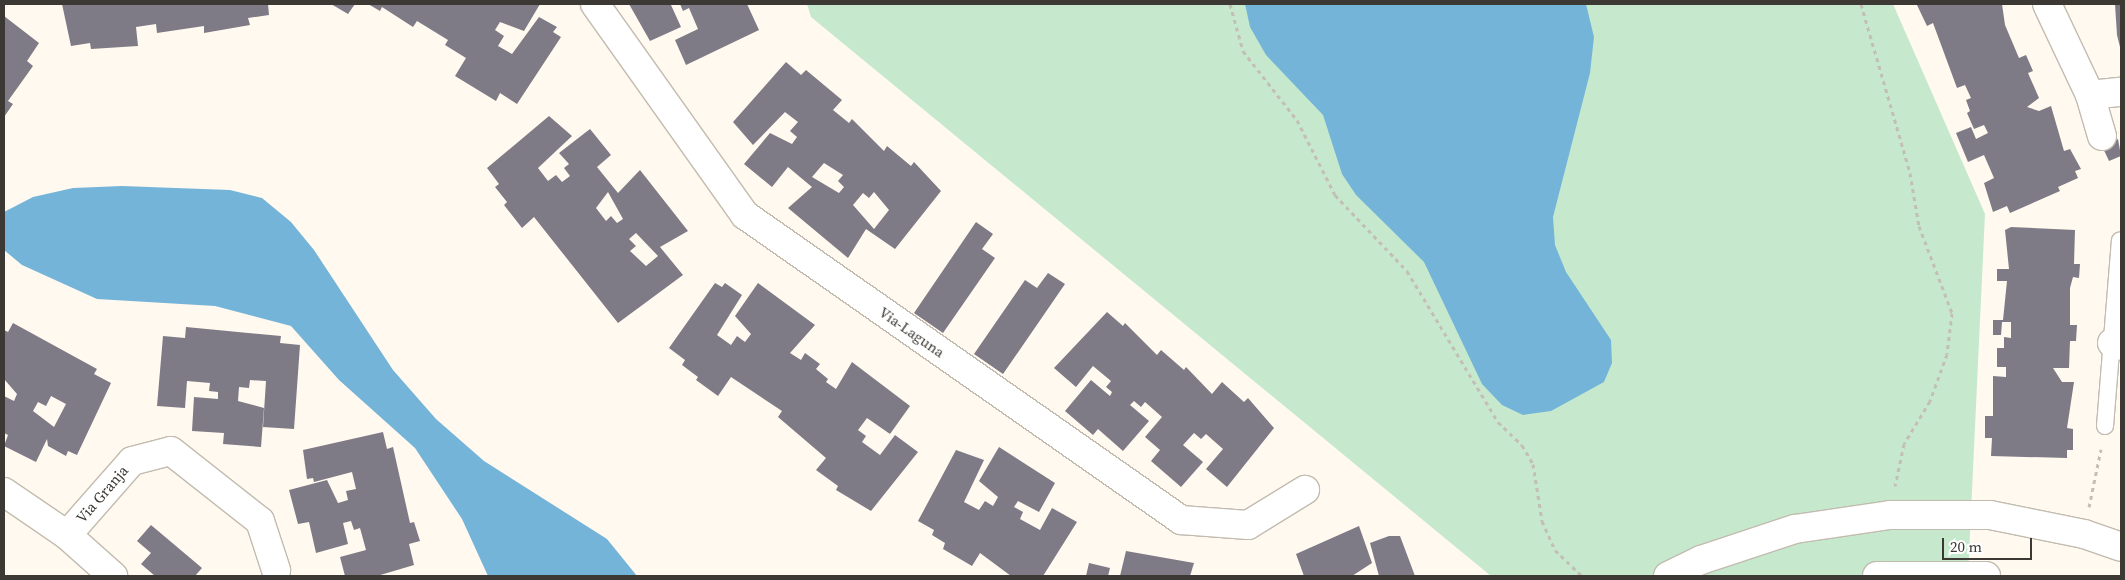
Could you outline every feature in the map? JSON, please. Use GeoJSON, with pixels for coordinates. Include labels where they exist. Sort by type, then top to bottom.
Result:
{"type":"FeatureCollection","features":[{"type":"Feature","properties":{"kind":"street","name":"Via-Laguna"},"geometry":{"type":"LineString","coordinates":[[595,4],[745,215],[1181,520],[1248,525],[1305,490]]}},
{"type":"Feature","properties":{"kind":"street"},"geometry":{"type":"LineString","coordinates":[[2047,4],[2090,95],[2102,136]]}},
{"type":"Feature","properties":{"kind":"street"},"geometry":{"type":"LineString","coordinates":[[2090,95],[2121,92]]}},
{"type":"Feature","properties":{"kind":"street","name":"Via Granja"},"geometry":{"type":"LineString","coordinates":[[4,492],[67,535],[132,461],[171,451],[260,521],[276,570]]}},
{"type":"Feature","properties":{"kind":"street"},"geometry":{"type":"LineString","coordinates":[[1668,576],[1701,560],[1795,528],[1890,515],[1990,515],[2084,534],[2121,547]]}},
{"type":"Feature","properties":{"kind":"street"},"geometry":{"type":"LineString","coordinates":[[67,535],[113,576]]}},
{"type":"Feature","properties":{"kind":"street"},"geometry":{"type":"LineString","coordinates":[[1877,576],[1986,576]]}},
{"type":"Feature","properties":{"kind":"lane"},"geometry":{"type":"LineString","coordinates":[[2106,426],[2117,344],[2120,241]]}},
{"type":"Feature","properties":{"kind":"path"},"geometry":{"type":"LineString","coordinates":[[1230,4],[1243,50],[1297,120],[1336,195],[1407,271],[1498,422],[1522,445],[1533,464],[1542,521],[1555,550],[1582,576]]}},
{"type":"Feature","properties":{"kind":"path"},"geometry":{"type":"LineString","coordinates":[[1861,4],[1910,173],[1919,226],[1952,313],[1947,354],[1930,401],[1904,444],[1893,497]]}},
{"type":"Feature","properties":{"kind":"path"},"geometry":{"type":"LineString","coordinates":[[2087,515],[2106,426]]}},
{"type":"Feature","properties":{"kind":"green space"},"geometry":{"type":"Polygon","coordinates":[[[807,4],[1893,4],[1985,214],[1968,576],[1491,576],[811,17],[807,4]]]}},
{"type":"Feature","properties":{"kind":"water"},"geometry":{"type":"Polygon","coordinates":[[[1245,4],[1586,4],[1594,37],[1590,73],[1553,217],[1555,245],[1566,272],[1611,340],[1612,363],[1604,382],[1551,411],[1523,415],[1502,405],[1482,384],[1424,262],[1356,195],[1342,174],[1323,115],[1266,55],[1250,27],[1245,4]]]}},
{"type":"Feature","properties":{"kind":"water"},"geometry":{"type":"Polygon","coordinates":[[[122,186],[230,190],[262,198],[291,222],[314,250],[393,370],[436,419],[484,461],[607,539],[637,576],[488,576],[462,519],[415,448],[339,380],[291,326],[215,306],[97,299],[22,265],[4,250],[4,212],[33,197],[73,188],[122,186]]]}},
{"type":"Feature","properties":{"kind":"building"},"geometry":{"type":"Polygon","coordinates":[[[62,4],[268,4],[269,15],[248,18],[250,25],[204,33],[204,26],[157,33],[156,24],[136,27],[138,46],[91,49],[90,43],[71,46],[62,4]]]}},
{"type":"Feature","properties":{"kind":"building"},"geometry":{"type":"Polygon","coordinates":[[[331,4],[355,4],[348,14],[331,4]]]}},
{"type":"Feature","properties":{"kind":"building"},"geometry":{"type":"Polygon","coordinates":[[[368,4],[540,4],[524,31],[500,22],[495,30],[504,36],[498,46],[512,54],[539,17],[557,27],[553,32],[561,37],[517,104],[500,93],[496,101],[455,76],[466,58],[445,45],[448,40],[417,21],[413,27],[382,7],[380,11],[368,4]]]}},
{"type":"Feature","properties":{"kind":"building"},"geometry":{"type":"Polygon","coordinates":[[[629,4],[674,4],[671,5],[681,27],[650,41],[629,4]]]}},
{"type":"Feature","properties":{"kind":"building"},"geometry":{"type":"Polygon","coordinates":[[[680,4],[747,4],[759,30],[686,65],[675,40],[698,29],[689,8],[683,11],[680,4]]]}},
{"type":"Feature","properties":{"kind":"building"},"geometry":{"type":"Polygon","coordinates":[[[2002,4],[2005,25],[2019,58],[2026,55],[2033,71],[2028,73],[2039,98],[2027,107],[2039,111],[2051,106],[2064,151],[2070,149],[2081,169],[2075,171],[2078,178],[2058,187],[2060,191],[2010,213],[2007,206],[1993,212],[1984,183],[1994,178],[1984,155],[1968,162],[1956,133],[1971,127],[1976,139],[1988,133],[1984,125],[1974,129],[1967,113],[1970,111],[1966,100],[1971,98],[1965,85],[1957,88],[1933,23],[1927,26],[1917,5],[2002,4]]]}},
{"type":"Feature","properties":{"kind":"building"},"geometry":{"type":"Polygon","coordinates":[[[2115,4],[2121,4],[2121,51],[2117,35],[2115,4]]]}},
{"type":"Feature","properties":{"kind":"building"},"geometry":{"type":"Polygon","coordinates":[[[4,16],[39,43],[27,61],[33,66],[8,101],[13,104],[4,117],[4,16]]]}},
{"type":"Feature","properties":{"kind":"building"},"geometry":{"type":"Polygon","coordinates":[[[786,62],[801,75],[806,70],[842,100],[833,110],[849,123],[852,119],[884,151],[887,146],[911,166],[914,162],[941,191],[895,249],[866,229],[848,258],[788,208],[812,187],[788,167],[772,187],[744,164],[770,133],[792,144],[797,137],[790,131],[798,122],[785,112],[753,145],[733,122],[786,62]],[[824,163],[812,177],[839,193],[844,187],[838,181],[843,175],[824,163]],[[874,192],[869,198],[863,193],[853,205],[874,229],[889,210],[874,192]]]}},
{"type":"Feature","properties":{"kind":"building"},"geometry":{"type":"Polygon","coordinates":[[[549,116],[572,136],[538,168],[548,181],[556,175],[562,182],[570,176],[564,168],[569,164],[559,153],[590,129],[611,155],[597,167],[618,193],[640,170],[688,231],[660,247],[683,275],[618,323],[534,217],[522,228],[504,205],[507,202],[495,187],[499,184],[487,168],[549,116]],[[608,192],[596,208],[606,221],[611,216],[617,223],[623,219],[608,192]],[[636,233],[629,239],[636,246],[630,251],[646,266],[658,256],[636,233]]]}},
{"type":"Feature","properties":{"kind":"building"},"geometry":{"type":"Polygon","coordinates":[[[2118,139],[2121,156],[2109,161],[2102,146],[2118,139]]]}},
{"type":"Feature","properties":{"kind":"building"},"geometry":{"type":"Polygon","coordinates":[[[976,222],[993,234],[982,249],[995,258],[943,333],[914,313],[976,222]]]}},
{"type":"Feature","properties":{"kind":"building"},"geometry":{"type":"Polygon","coordinates":[[[2011,227],[2075,230],[2074,264],[2080,264],[2079,278],[2073,277],[2070,288],[2070,325],[2077,325],[2076,341],[2070,341],[2069,368],[2053,368],[2062,382],[2074,382],[2067,428],[2073,429],[2073,450],[2067,450],[2067,458],[1991,456],[1992,438],[1985,438],[1985,416],[1993,416],[1993,376],[2006,377],[2006,367],[1997,367],[1997,348],[2004,348],[2004,337],[2011,338],[2011,322],[2002,322],[2001,335],[1993,335],[1993,320],[2003,320],[2007,281],[1997,281],[1997,269],[2009,269],[2005,230],[2011,227]]]}},
{"type":"Feature","properties":{"kind":"building"},"geometry":{"type":"Polygon","coordinates":[[[1048,273],[1065,284],[1003,374],[974,354],[1025,280],[1037,288],[1048,273]]]}},
{"type":"Feature","properties":{"kind":"building"},"geometry":{"type":"Polygon","coordinates":[[[715,283],[722,287],[725,283],[742,295],[717,335],[731,345],[737,336],[745,342],[751,334],[735,316],[758,283],[815,325],[790,353],[801,360],[805,353],[820,364],[816,369],[828,379],[826,382],[836,389],[852,362],[910,406],[890,434],[867,418],[858,430],[866,436],[862,442],[880,455],[895,435],[918,452],[871,511],[836,490],[838,486],[816,470],[826,458],[778,417],[782,411],[731,377],[718,396],[696,380],[698,377],[682,365],[685,360],[669,348],[715,283]]]}},
{"type":"Feature","properties":{"kind":"building"},"geometry":{"type":"Polygon","coordinates":[[[1107,312],[1123,326],[1125,323],[1157,355],[1161,350],[1184,370],[1186,367],[1212,394],[1222,382],[1244,402],[1248,398],[1274,428],[1227,487],[1206,469],[1223,449],[1206,434],[1201,439],[1194,433],[1183,445],[1203,462],[1181,487],[1151,461],[1160,450],[1145,437],[1162,417],[1145,402],[1141,407],[1134,401],[1130,405],[1149,421],[1123,451],[1098,429],[1093,435],[1065,411],[1091,380],[1110,396],[1112,392],[1106,387],[1111,381],[1093,366],[1076,387],[1054,368],[1107,312]]]}},
{"type":"Feature","properties":{"kind":"building"},"geometry":{"type":"Polygon","coordinates":[[[13,323],[97,369],[94,374],[111,383],[77,455],[68,451],[66,456],[48,446],[47,439],[36,462],[4,446],[8,435],[4,433],[4,396],[14,401],[17,394],[4,379],[4,330],[8,332],[13,323]],[[51,396],[46,406],[38,402],[33,411],[54,427],[66,404],[51,396]]]}},
{"type":"Feature","properties":{"kind":"building"},"geometry":{"type":"Polygon","coordinates":[[[186,327],[281,336],[280,343],[300,345],[294,429],[263,427],[266,381],[250,380],[249,388],[239,387],[238,401],[264,408],[261,447],[223,444],[224,433],[192,431],[194,397],[218,399],[218,392],[209,391],[210,383],[187,381],[185,408],[157,406],[163,336],[185,338],[186,327]]]}},
{"type":"Feature","properties":{"kind":"building"},"geometry":{"type":"Polygon","coordinates":[[[383,432],[387,449],[393,447],[410,523],[414,522],[420,541],[409,544],[414,565],[377,576],[345,576],[340,557],[366,550],[360,528],[354,530],[351,521],[343,523],[348,544],[316,553],[309,522],[298,524],[289,490],[327,480],[338,503],[348,500],[346,491],[356,489],[352,472],[314,482],[313,478],[307,479],[303,450],[383,432]]]}},
{"type":"Feature","properties":{"kind":"building"},"geometry":{"type":"Polygon","coordinates":[[[999,447],[1055,483],[1039,512],[1018,501],[1014,507],[1023,512],[1020,519],[1040,530],[1052,508],[1077,522],[1043,576],[1011,576],[980,553],[972,566],[943,549],[945,543],[932,535],[934,530],[918,521],[956,450],[984,460],[964,502],[979,510],[985,501],[993,506],[998,497],[979,481],[999,447]]]}},
{"type":"Feature","properties":{"kind":"building"},"geometry":{"type":"Polygon","coordinates":[[[151,525],[202,568],[195,576],[155,576],[141,564],[151,553],[137,541],[151,525]]]}},
{"type":"Feature","properties":{"kind":"building"},"geometry":{"type":"Polygon","coordinates":[[[1359,526],[1372,563],[1352,576],[1304,576],[1296,554],[1359,526]]]}},
{"type":"Feature","properties":{"kind":"building"},"geometry":{"type":"Polygon","coordinates":[[[1389,536],[1400,536],[1415,576],[1379,576],[1370,543],[1389,536]]]}},
{"type":"Feature","properties":{"kind":"building"},"geometry":{"type":"Polygon","coordinates":[[[1126,551],[1194,563],[1190,576],[1120,576],[1126,551]]]}},
{"type":"Feature","properties":{"kind":"building"},"geometry":{"type":"Polygon","coordinates":[[[1089,563],[1110,568],[1108,576],[1086,576],[1089,563]]]}}]}
